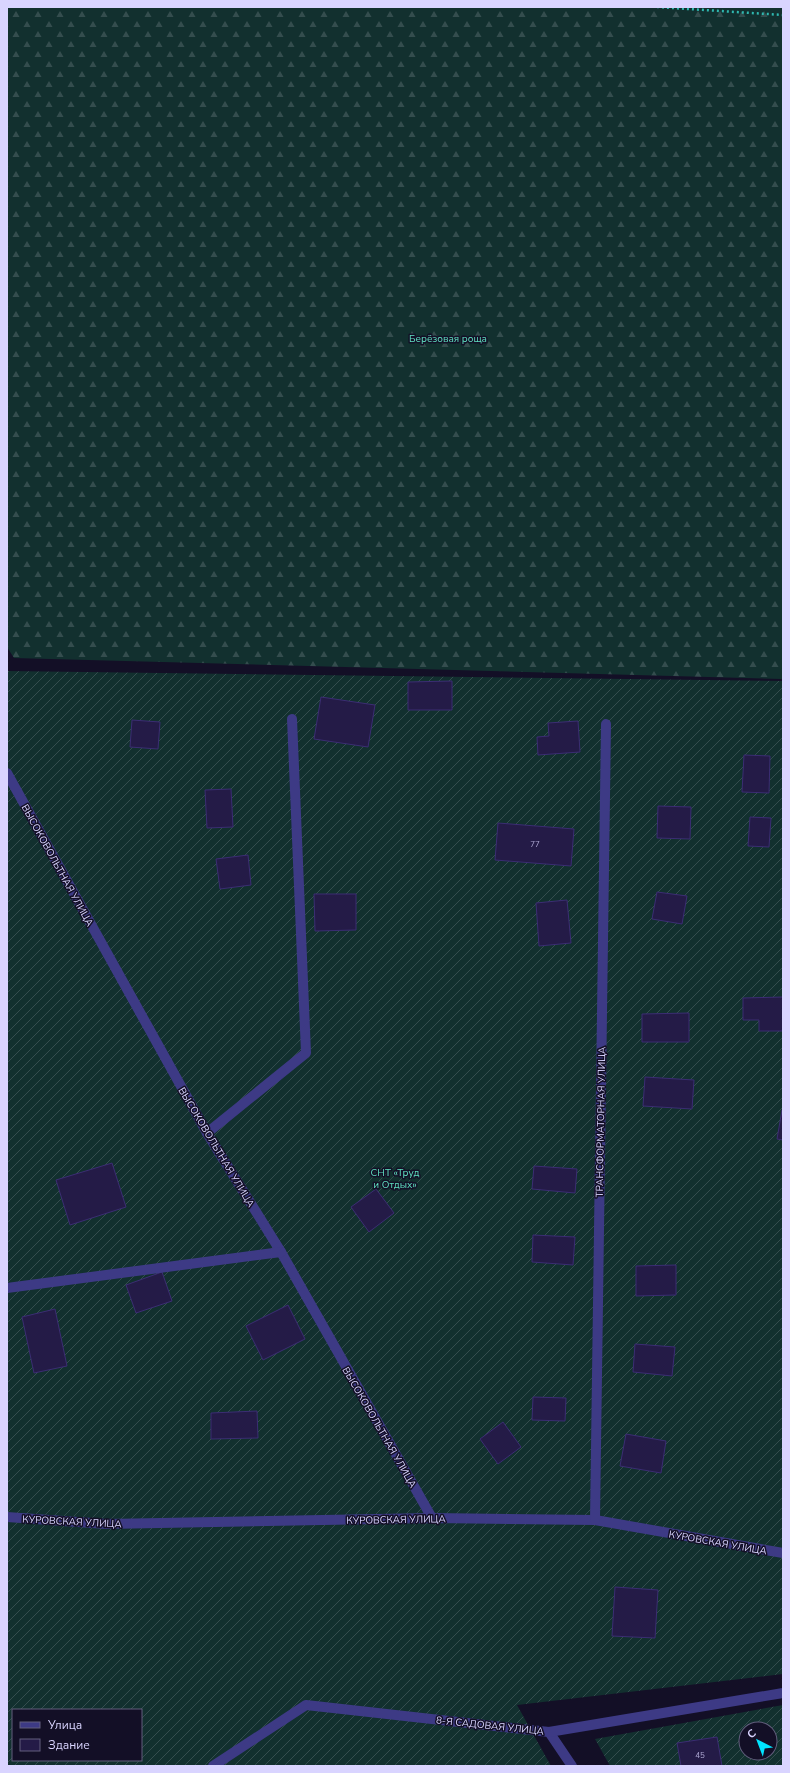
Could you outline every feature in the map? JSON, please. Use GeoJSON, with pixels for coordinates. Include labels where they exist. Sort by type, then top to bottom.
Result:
{"type":"FeatureCollection","features":[{"type":"Feature","properties":{"kind":"street"},"geometry":{"type":"LineString","coordinates":[[207,1132],[306,1054],[292,719]]}},
{"type":"Feature","properties":{"kind":"street","name":"ТРАНСФОРМАТОРНАЯ УЛИЦА"},"geometry":{"type":"LineString","coordinates":[[596,1520],[606,724]]}},
{"type":"Feature","properties":{"kind":"street","name":"ВЫСОКОВОЛЬТНАЯ УЛИЦА"},"geometry":{"type":"LineString","coordinates":[[7,773],[207,1132],[281,1252],[432,1518]]}},
{"type":"Feature","properties":{"kind":"street"},"geometry":{"type":"LineString","coordinates":[[7,1288],[281,1252]]}},
{"type":"Feature","properties":{"kind":"street","name":"КУРОВСКАЯ УЛИЦА"},"geometry":{"type":"LineString","coordinates":[[7,1517],[106,1524],[432,1518],[596,1520],[783,1553]]}},
{"type":"Feature","properties":{"kind":"street","name":"8-Я САДОВАЯ УЛИЦА"},"geometry":{"type":"LineString","coordinates":[[213,1766],[306,1705],[549,1732],[783,1693]]}},
{"type":"Feature","properties":{"kind":"street"},"geometry":{"type":"LineString","coordinates":[[549,1732],[572,1766]]}},
{"type":"Feature","properties":{"kind":"path"},"geometry":{"type":"LineString","coordinates":[[657,7],[783,15]]}},
{"type":"Feature","properties":{"kind":"green space","name":"Берёзовая роща"},"geometry":{"type":"Polygon","coordinates":[[[7,7],[783,7],[783,679],[14,658],[7,647],[7,7]]]}},
{"type":"Feature","properties":{"kind":"green space","name":"СНТ «Труд и Отдых»"},"geometry":{"type":"Polygon","coordinates":[[[7,671],[783,681],[783,1674],[517,1705],[551,1766],[7,1766],[7,671]]]}},
{"type":"Feature","properties":{"kind":"green space"},"geometry":{"type":"Polygon","coordinates":[[[783,1705],[783,1766],[610,1766],[595,1739],[783,1705]]]}},
{"type":"Feature","properties":{"kind":"building"},"geometry":{"type":"Polygon","coordinates":[[[452,681],[452,710],[408,710],[408,682],[452,681]]]}},
{"type":"Feature","properties":{"kind":"building"},"geometry":{"type":"Polygon","coordinates":[[[321,697],[375,705],[368,747],[314,739],[321,697]]]}},
{"type":"Feature","properties":{"kind":"building"},"geometry":{"type":"Polygon","coordinates":[[[132,720],[160,722],[158,749],[130,747],[132,720]]]}},
{"type":"Feature","properties":{"kind":"building"},"geometry":{"type":"Polygon","coordinates":[[[578,721],[580,752],[538,755],[537,737],[549,736],[548,723],[578,721]]]}},
{"type":"Feature","properties":{"kind":"building"},"geometry":{"type":"Polygon","coordinates":[[[744,755],[770,756],[769,793],[742,792],[744,755]]]}},
{"type":"Feature","properties":{"kind":"building"},"geometry":{"type":"Polygon","coordinates":[[[231,789],[233,827],[207,828],[205,790],[231,789]]]}},
{"type":"Feature","properties":{"kind":"building"},"geometry":{"type":"Polygon","coordinates":[[[658,806],[691,807],[690,839],[657,838],[658,806]]]}},
{"type":"Feature","properties":{"kind":"building"},"geometry":{"type":"Polygon","coordinates":[[[750,817],[771,818],[769,847],[748,846],[750,817]]]}},
{"type":"Feature","properties":{"kind":"building"},"geometry":{"type":"Polygon","coordinates":[[[498,823],[574,829],[571,866],[495,860],[498,823]]]}},
{"type":"Feature","properties":{"kind":"building"},"geometry":{"type":"Polygon","coordinates":[[[248,855],[251,885],[220,889],[216,859],[248,855]]]}},
{"type":"Feature","properties":{"kind":"building"},"geometry":{"type":"Polygon","coordinates":[[[657,892],[687,896],[682,924],[652,919],[657,892]]]}},
{"type":"Feature","properties":{"kind":"building"},"geometry":{"type":"Polygon","coordinates":[[[314,894],[356,894],[356,930],[315,931],[314,894]]]}},
{"type":"Feature","properties":{"kind":"building"},"geometry":{"type":"Polygon","coordinates":[[[567,900],[571,943],[539,946],[536,903],[567,900]]]}},
{"type":"Feature","properties":{"kind":"building"},"geometry":{"type":"Polygon","coordinates":[[[783,997],[783,1031],[759,1031],[759,1020],[743,1020],[743,998],[783,997]]]}},
{"type":"Feature","properties":{"kind":"building"},"geometry":{"type":"Polygon","coordinates":[[[689,1013],[689,1042],[642,1042],[642,1014],[689,1013]]]}},
{"type":"Feature","properties":{"kind":"building"},"geometry":{"type":"Polygon","coordinates":[[[645,1077],[694,1080],[692,1109],[643,1106],[645,1077]]]}},
{"type":"Feature","properties":{"kind":"building"},"geometry":{"type":"Polygon","coordinates":[[[782,1110],[783,1111],[783,1140],[777,1139],[782,1110]]]}},
{"type":"Feature","properties":{"kind":"building"},"geometry":{"type":"Polygon","coordinates":[[[112,1163],[126,1207],[70,1225],[56,1180],[112,1163]]]}},
{"type":"Feature","properties":{"kind":"building"},"geometry":{"type":"Polygon","coordinates":[[[534,1166],[577,1169],[575,1193],[532,1189],[534,1166]]]}},
{"type":"Feature","properties":{"kind":"building"},"geometry":{"type":"Polygon","coordinates":[[[376,1189],[394,1213],[369,1232],[351,1207],[376,1189]]]}},
{"type":"Feature","properties":{"kind":"building"},"geometry":{"type":"Polygon","coordinates":[[[533,1235],[575,1237],[573,1265],[532,1262],[533,1235]]]}},
{"type":"Feature","properties":{"kind":"building"},"geometry":{"type":"Polygon","coordinates":[[[676,1265],[676,1295],[636,1296],[636,1266],[676,1265]]]}},
{"type":"Feature","properties":{"kind":"building"},"geometry":{"type":"Polygon","coordinates":[[[162,1272],[172,1301],[136,1313],[126,1285],[162,1272]]]}},
{"type":"Feature","properties":{"kind":"building"},"geometry":{"type":"Polygon","coordinates":[[[288,1305],[305,1339],[263,1360],[246,1326],[288,1305]]]}},
{"type":"Feature","properties":{"kind":"building"},"geometry":{"type":"Polygon","coordinates":[[[55,1309],[67,1366],[34,1373],[22,1317],[55,1309]]]}},
{"type":"Feature","properties":{"kind":"building"},"geometry":{"type":"Polygon","coordinates":[[[635,1344],[675,1347],[672,1376],[633,1372],[635,1344]]]}},
{"type":"Feature","properties":{"kind":"building"},"geometry":{"type":"Polygon","coordinates":[[[533,1397],[566,1398],[565,1421],[532,1420],[533,1397]]]}},
{"type":"Feature","properties":{"kind":"building"},"geometry":{"type":"Polygon","coordinates":[[[257,1411],[258,1438],[211,1439],[211,1413],[257,1411]]]}},
{"type":"Feature","properties":{"kind":"building"},"geometry":{"type":"Polygon","coordinates":[[[503,1422],[521,1447],[498,1464],[480,1439],[503,1422]]]}},
{"type":"Feature","properties":{"kind":"building"},"geometry":{"type":"Polygon","coordinates":[[[626,1434],[666,1441],[661,1473],[620,1466],[626,1434]]]}},
{"type":"Feature","properties":{"kind":"building"},"geometry":{"type":"Polygon","coordinates":[[[615,1587],[658,1590],[655,1638],[612,1636],[615,1587]]]}},
{"type":"Feature","properties":{"kind":"building"},"geometry":{"type":"Polygon","coordinates":[[[717,1737],[722,1766],[681,1766],[677,1743],[717,1737]]]}}]}
